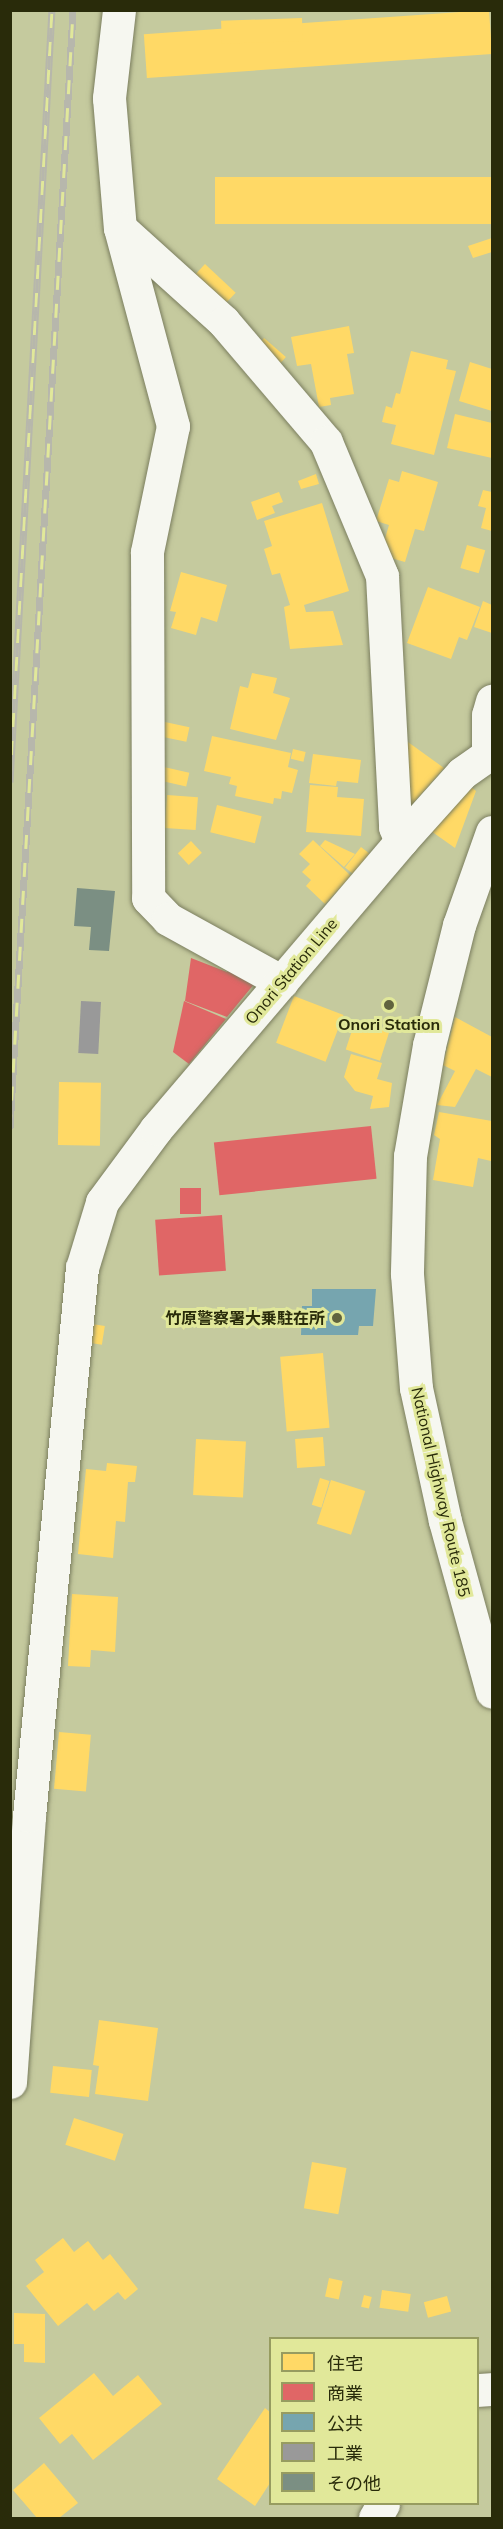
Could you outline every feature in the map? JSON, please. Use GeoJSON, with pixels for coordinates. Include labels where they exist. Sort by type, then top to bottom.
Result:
{"type":"FeatureCollection","features":[{"type":"Feature","properties":{"kind":"main road"},"geometry":{"type":"LineString","coordinates":[[119,10],[109,98],[120,228],[173,426],[147,552],[148,898],[168,919],[282,982]]}},
{"type":"Feature","properties":{"kind":"main road"},"geometry":{"type":"LineString","coordinates":[[120,228],[224,322],[326,442],[382,576],[395,827],[401,841]]}},
{"type":"Feature","properties":{"kind":"main road"},"geometry":{"type":"LineString","coordinates":[[490,753],[488,716],[492,701]]}},
{"type":"Feature","properties":{"kind":"main road","name":"Onori Station Line"},"geometry":{"type":"LineString","coordinates":[[10,2082],[29,1816],[82,1268],[102,1202],[156,1129],[401,841],[462,773],[490,753]]}},
{"type":"Feature","properties":{"kind":"main road","name":"National Highway Route 185"},"geometry":{"type":"LineString","coordinates":[[492,832],[459,925],[429,1046],[410,1156],[407,1274],[416,1388],[445,1521],[492,1692]]}},
{"type":"Feature","properties":{"kind":"building: 住宅"},"geometry":{"type":"Polygon","coordinates":[[[489,10],[492,54],[147,78],[144,34],[489,10]]]}},
{"type":"Feature","properties":{"kind":"building: 住宅"},"geometry":{"type":"Polygon","coordinates":[[[302,18],[303,41],[222,44],[221,21],[302,18]]]}},
{"type":"Feature","properties":{"kind":"building: 住宅"},"geometry":{"type":"Polygon","coordinates":[[[149,37],[168,37],[168,50],[149,50],[149,37]]]}},
{"type":"Feature","properties":{"kind":"building: 住宅"},"geometry":{"type":"Polygon","coordinates":[[[215,177],[492,177],[492,224],[215,224],[215,177]]]}},
{"type":"Feature","properties":{"kind":"building: 住宅"},"geometry":{"type":"Polygon","coordinates":[[[492,238],[492,252],[473,258],[468,246],[492,238]]]}},
{"type":"Feature","properties":{"kind":"building: 住宅"},"geometry":{"type":"Polygon","coordinates":[[[205,264],[236,293],[225,304],[194,276],[205,264]]]}},
{"type":"Feature","properties":{"kind":"building: 住宅"},"geometry":{"type":"Polygon","coordinates":[[[349,326],[354,353],[347,354],[354,394],[330,398],[331,405],[319,407],[311,364],[297,366],[291,337],[349,326]]]}},
{"type":"Feature","properties":{"kind":"building: 住宅"},"geometry":{"type":"Polygon","coordinates":[[[264,338],[286,357],[281,363],[259,344],[264,338]]]}},
{"type":"Feature","properties":{"kind":"building: 住宅"},"geometry":{"type":"Polygon","coordinates":[[[411,351],[448,360],[446,369],[456,371],[434,455],[391,444],[396,425],[382,422],[386,406],[392,408],[396,393],[400,394],[411,351]]]}},
{"type":"Feature","properties":{"kind":"building: 住宅"},"geometry":{"type":"Polygon","coordinates":[[[470,362],[492,369],[492,411],[459,401],[470,362]]]}},
{"type":"Feature","properties":{"kind":"building: 住宅"},"geometry":{"type":"Polygon","coordinates":[[[455,414],[492,423],[492,458],[447,448],[455,414]]]}},
{"type":"Feature","properties":{"kind":"building: 住宅"},"geometry":{"type":"Polygon","coordinates":[[[402,471],[438,482],[424,531],[415,529],[405,562],[380,555],[389,525],[376,521],[389,479],[399,482],[402,471]]]}},
{"type":"Feature","properties":{"kind":"building: 住宅"},"geometry":{"type":"Polygon","coordinates":[[[316,474],[319,484],[301,489],[298,481],[316,474]]]}},
{"type":"Feature","properties":{"kind":"building: 住宅"},"geometry":{"type":"Polygon","coordinates":[[[483,490],[492,492],[492,531],[481,528],[486,508],[478,506],[483,490]]]}},
{"type":"Feature","properties":{"kind":"building: 住宅"},"geometry":{"type":"Polygon","coordinates":[[[279,492],[283,502],[272,506],[275,513],[257,520],[251,502],[279,492]]]}},
{"type":"Feature","properties":{"kind":"building: 住宅"},"geometry":{"type":"Polygon","coordinates":[[[322,503],[349,591],[304,605],[306,612],[333,611],[343,645],[290,649],[284,607],[290,605],[280,573],[272,575],[264,549],[272,546],[264,521],[322,503]]]}},
{"type":"Feature","properties":{"kind":"building: 住宅"},"geometry":{"type":"Polygon","coordinates":[[[467,545],[485,550],[479,573],[460,568],[467,545]]]}},
{"type":"Feature","properties":{"kind":"building: 住宅"},"geometry":{"type":"Polygon","coordinates":[[[181,572],[227,585],[217,622],[201,617],[196,635],[171,628],[176,612],[170,611],[181,572]]]}},
{"type":"Feature","properties":{"kind":"building: 住宅"},"geometry":{"type":"Polygon","coordinates":[[[428,587],[480,607],[467,640],[459,637],[451,659],[407,643],[428,587]]]}},
{"type":"Feature","properties":{"kind":"building: 住宅"},"geometry":{"type":"Polygon","coordinates":[[[483,601],[492,605],[492,633],[474,627],[483,601]]]}},
{"type":"Feature","properties":{"kind":"building: 住宅"},"geometry":{"type":"Polygon","coordinates":[[[252,673],[277,678],[273,693],[290,698],[276,740],[230,729],[240,686],[248,688],[252,673]]]}},
{"type":"Feature","properties":{"kind":"building: 住宅"},"geometry":{"type":"Polygon","coordinates":[[[165,722],[189,727],[186,742],[162,737],[165,722]]]}},
{"type":"Feature","properties":{"kind":"building: 住宅"},"geometry":{"type":"Polygon","coordinates":[[[212,736],[291,753],[288,767],[298,770],[292,793],[282,791],[281,799],[274,798],[273,804],[235,796],[237,786],[229,784],[231,777],[204,771],[212,736]]]}},
{"type":"Feature","properties":{"kind":"building: 住宅"},"geometry":{"type":"Polygon","coordinates":[[[401,737],[444,768],[401,817],[401,737]]]}},
{"type":"Feature","properties":{"kind":"building: 住宅"},"geometry":{"type":"Polygon","coordinates":[[[293,749],[306,752],[303,762],[291,759],[293,749]]]}},
{"type":"Feature","properties":{"kind":"building: 住宅"},"geometry":{"type":"Polygon","coordinates":[[[313,754],[361,760],[358,783],[337,781],[336,786],[309,783],[313,754]]]}},
{"type":"Feature","properties":{"kind":"building: 住宅"},"geometry":{"type":"Polygon","coordinates":[[[164,767],[189,773],[186,786],[161,781],[164,767]]]}},
{"type":"Feature","properties":{"kind":"building: 住宅"},"geometry":{"type":"Polygon","coordinates":[[[310,785],[338,787],[337,797],[364,799],[361,836],[306,832],[310,785]]]}},
{"type":"Feature","properties":{"kind":"building: 住宅"},"geometry":{"type":"Polygon","coordinates":[[[470,786],[476,791],[455,848],[431,831],[470,786]]]}},
{"type":"Feature","properties":{"kind":"building: 住宅"},"geometry":{"type":"Polygon","coordinates":[[[167,795],[198,797],[196,830],[165,828],[167,795]]]}},
{"type":"Feature","properties":{"kind":"building: 住宅"},"geometry":{"type":"Polygon","coordinates":[[[217,805],[262,816],[255,843],[210,832],[217,805]]]}},
{"type":"Feature","properties":{"kind":"building: 住宅"},"geometry":{"type":"Polygon","coordinates":[[[313,840],[351,876],[325,904],[306,886],[311,880],[302,872],[310,864],[299,854],[313,840]]]}},
{"type":"Feature","properties":{"kind":"building: 住宅"},"geometry":{"type":"Polygon","coordinates":[[[325,840],[355,854],[344,867],[320,846],[325,840]]]}},
{"type":"Feature","properties":{"kind":"building: 住宅"},"geometry":{"type":"Polygon","coordinates":[[[191,841],[202,853],[189,865],[178,853],[191,841]]]}},
{"type":"Feature","properties":{"kind":"building: 住宅"},"geometry":{"type":"Polygon","coordinates":[[[361,847],[370,854],[354,874],[345,867],[361,847]]]}},
{"type":"Feature","properties":{"kind":"building: 住宅"},"geometry":{"type":"Polygon","coordinates":[[[294,996],[343,1015],[326,1062],[276,1043],[294,996]]]}},
{"type":"Feature","properties":{"kind":"building: 住宅"},"geometry":{"type":"Polygon","coordinates":[[[455,1017],[492,1037],[492,1077],[476,1069],[455,1107],[437,1105],[455,1071],[443,1065],[455,1017]]]}},
{"type":"Feature","properties":{"kind":"building: 住宅"},"geometry":{"type":"Polygon","coordinates":[[[355,1021],[389,1032],[380,1061],[346,1050],[355,1021]]]}},
{"type":"Feature","properties":{"kind":"building: 住宅"},"geometry":{"type":"Polygon","coordinates":[[[351,1054],[382,1063],[377,1079],[392,1083],[389,1107],[370,1109],[373,1096],[355,1091],[344,1077],[351,1054]]]}},
{"type":"Feature","properties":{"kind":"building: 住宅"},"geometry":{"type":"Polygon","coordinates":[[[59,1082],[101,1083],[100,1146],[58,1145],[59,1082]]]}},
{"type":"Feature","properties":{"kind":"building: 住宅"},"geometry":{"type":"Polygon","coordinates":[[[439,1112],[492,1121],[491,1161],[478,1158],[473,1187],[433,1180],[440,1139],[434,1135],[439,1112]]]}},
{"type":"Feature","properties":{"kind":"building: 住宅"},"geometry":{"type":"Polygon","coordinates":[[[92,1324],[105,1326],[102,1345],[89,1343],[92,1324]]]}},
{"type":"Feature","properties":{"kind":"building: 住宅"},"geometry":{"type":"Polygon","coordinates":[[[323,1353],[330,1428],[287,1431],[280,1357],[323,1353]]]}},
{"type":"Feature","properties":{"kind":"building: 住宅"},"geometry":{"type":"Polygon","coordinates":[[[323,1437],[325,1466],[297,1468],[295,1439],[323,1437]]]}},
{"type":"Feature","properties":{"kind":"building: 住宅"},"geometry":{"type":"Polygon","coordinates":[[[196,1439],[246,1442],[243,1498],[193,1495],[196,1439]]]}},
{"type":"Feature","properties":{"kind":"building: 住宅"},"geometry":{"type":"Polygon","coordinates":[[[107,1463],[137,1466],[135,1482],[128,1482],[125,1522],[116,1521],[113,1558],[78,1554],[86,1469],[106,1471],[107,1463]]]}},
{"type":"Feature","properties":{"kind":"building: 住宅"},"geometry":{"type":"Polygon","coordinates":[[[320,1478],[330,1481],[321,1508],[312,1505],[320,1478]]]}},
{"type":"Feature","properties":{"kind":"building: 住宅"},"geometry":{"type":"Polygon","coordinates":[[[331,1480],[365,1491],[351,1535],[317,1524],[331,1480]]]}},
{"type":"Feature","properties":{"kind":"building: 住宅"},"geometry":{"type":"Polygon","coordinates":[[[72,1594],[118,1597],[115,1652],[91,1650],[90,1667],[68,1666],[72,1594]]]}},
{"type":"Feature","properties":{"kind":"building: 住宅"},"geometry":{"type":"Polygon","coordinates":[[[59,1732],[91,1735],[86,1792],[54,1789],[59,1732]]]}},
{"type":"Feature","properties":{"kind":"building: 住宅"},"geometry":{"type":"Polygon","coordinates":[[[99,2020],[158,2028],[148,2101],[95,2094],[99,2066],[93,2065],[99,2020]]]}},
{"type":"Feature","properties":{"kind":"building: 住宅"},"geometry":{"type":"Polygon","coordinates":[[[53,2066],[92,2070],[89,2097],[50,2093],[53,2066]]]}},
{"type":"Feature","properties":{"kind":"building: 住宅"},"geometry":{"type":"Polygon","coordinates":[[[74,2118],[123,2134],[115,2161],[65,2145],[74,2118]]]}},
{"type":"Feature","properties":{"kind":"building: 住宅"},"geometry":{"type":"Polygon","coordinates":[[[312,2162],[346,2168],[338,2214],[304,2208],[312,2162]]]}},
{"type":"Feature","properties":{"kind":"building: 住宅"},"geometry":{"type":"Polygon","coordinates":[[[63,2238],[74,2252],[88,2241],[103,2260],[110,2254],[138,2289],[125,2300],[118,2292],[94,2311],[87,2303],[58,2326],[26,2286],[44,2272],[35,2260],[63,2238]]]}},
{"type":"Feature","properties":{"kind":"building: 住宅"},"geometry":{"type":"Polygon","coordinates":[[[329,2278],[343,2281],[339,2299],[325,2297],[329,2278]]]}},
{"type":"Feature","properties":{"kind":"building: 住宅"},"geometry":{"type":"Polygon","coordinates":[[[382,2290],[411,2294],[408,2312],[379,2308],[382,2290]]]}},
{"type":"Feature","properties":{"kind":"building: 住宅"},"geometry":{"type":"Polygon","coordinates":[[[364,2295],[372,2297],[369,2309],[361,2307],[364,2295]]]}},
{"type":"Feature","properties":{"kind":"building: 住宅"},"geometry":{"type":"Polygon","coordinates":[[[447,2296],[451,2311],[428,2318],[424,2302],[447,2296]]]}},
{"type":"Feature","properties":{"kind":"building: 住宅"},"geometry":{"type":"Polygon","coordinates":[[[14,2313],[45,2314],[45,2363],[24,2362],[24,2344],[14,2344],[14,2313]]]}},
{"type":"Feature","properties":{"kind":"building: 住宅"},"geometry":{"type":"Polygon","coordinates":[[[94,2373],[113,2396],[138,2375],[162,2404],[93,2460],[72,2434],[60,2444],[39,2418],[94,2373]]]}},
{"type":"Feature","properties":{"kind":"building: 住宅"},"geometry":{"type":"Polygon","coordinates":[[[265,2408],[269,2411],[269,2485],[255,2506],[217,2479],[265,2408]]]}},
{"type":"Feature","properties":{"kind":"building: 住宅"},"geometry":{"type":"Polygon","coordinates":[[[44,2463],[78,2503],[59,2518],[37,2518],[13,2490],[44,2463]]]}},
{"type":"Feature","properties":{"kind":"building: 商業"},"geometry":{"type":"Polygon","coordinates":[[[191,958],[227,972],[232,966],[259,978],[227,1017],[185,1001],[191,958]]]}},
{"type":"Feature","properties":{"kind":"building: 商業"},"geometry":{"type":"Polygon","coordinates":[[[184,1001],[226,1019],[189,1064],[173,1052],[184,1001]]]}},
{"type":"Feature","properties":{"kind":"building: 商業"},"geometry":{"type":"Polygon","coordinates":[[[371,1126],[377,1179],[219,1195],[214,1143],[371,1126]]]}},
{"type":"Feature","properties":{"kind":"building: 商業"},"geometry":{"type":"Polygon","coordinates":[[[180,1188],[201,1188],[201,1214],[180,1214],[180,1188]]]}},
{"type":"Feature","properties":{"kind":"building: 商業"},"geometry":{"type":"Polygon","coordinates":[[[222,1215],[226,1271],[159,1276],[155,1220],[222,1215]]]}},
{"type":"Feature","properties":{"kind":"building: 公共","name":"竹原警察署大乗駐在所"},"geometry":{"type":"Polygon","coordinates":[[[312,1289],[376,1289],[373,1326],[359,1326],[358,1335],[301,1335],[302,1306],[312,1306],[312,1289]]]}},
{"type":"Feature","properties":{"kind":"building: 工業"},"geometry":{"type":"Polygon","coordinates":[[[81,1001],[101,1002],[98,1054],[78,1053],[81,1001]]]}},
{"type":"Feature","properties":{"kind":"building: その他"},"geometry":{"type":"Polygon","coordinates":[[[77,888],[115,891],[109,951],[89,950],[91,927],[74,926],[77,888]]]}},
{"type":"Feature","properties":{"kind":"railway"},"geometry":{"type":"LineString","coordinates":[[10,782],[52,10]]}},
{"type":"Feature","properties":{"kind":"railway"},"geometry":{"type":"LineString","coordinates":[[10,1128],[73,10]]}},
{"type":"Feature","properties":{"kind":"place","name":"Onori Station"},"geometry":{"type":"Point","coordinates":[389,1005]}},
{"type":"Feature","properties":{"kind":"place","name":"竹原警察署大乗駐在所"},"geometry":{"type":"Point","coordinates":[337,1318]}}]}
